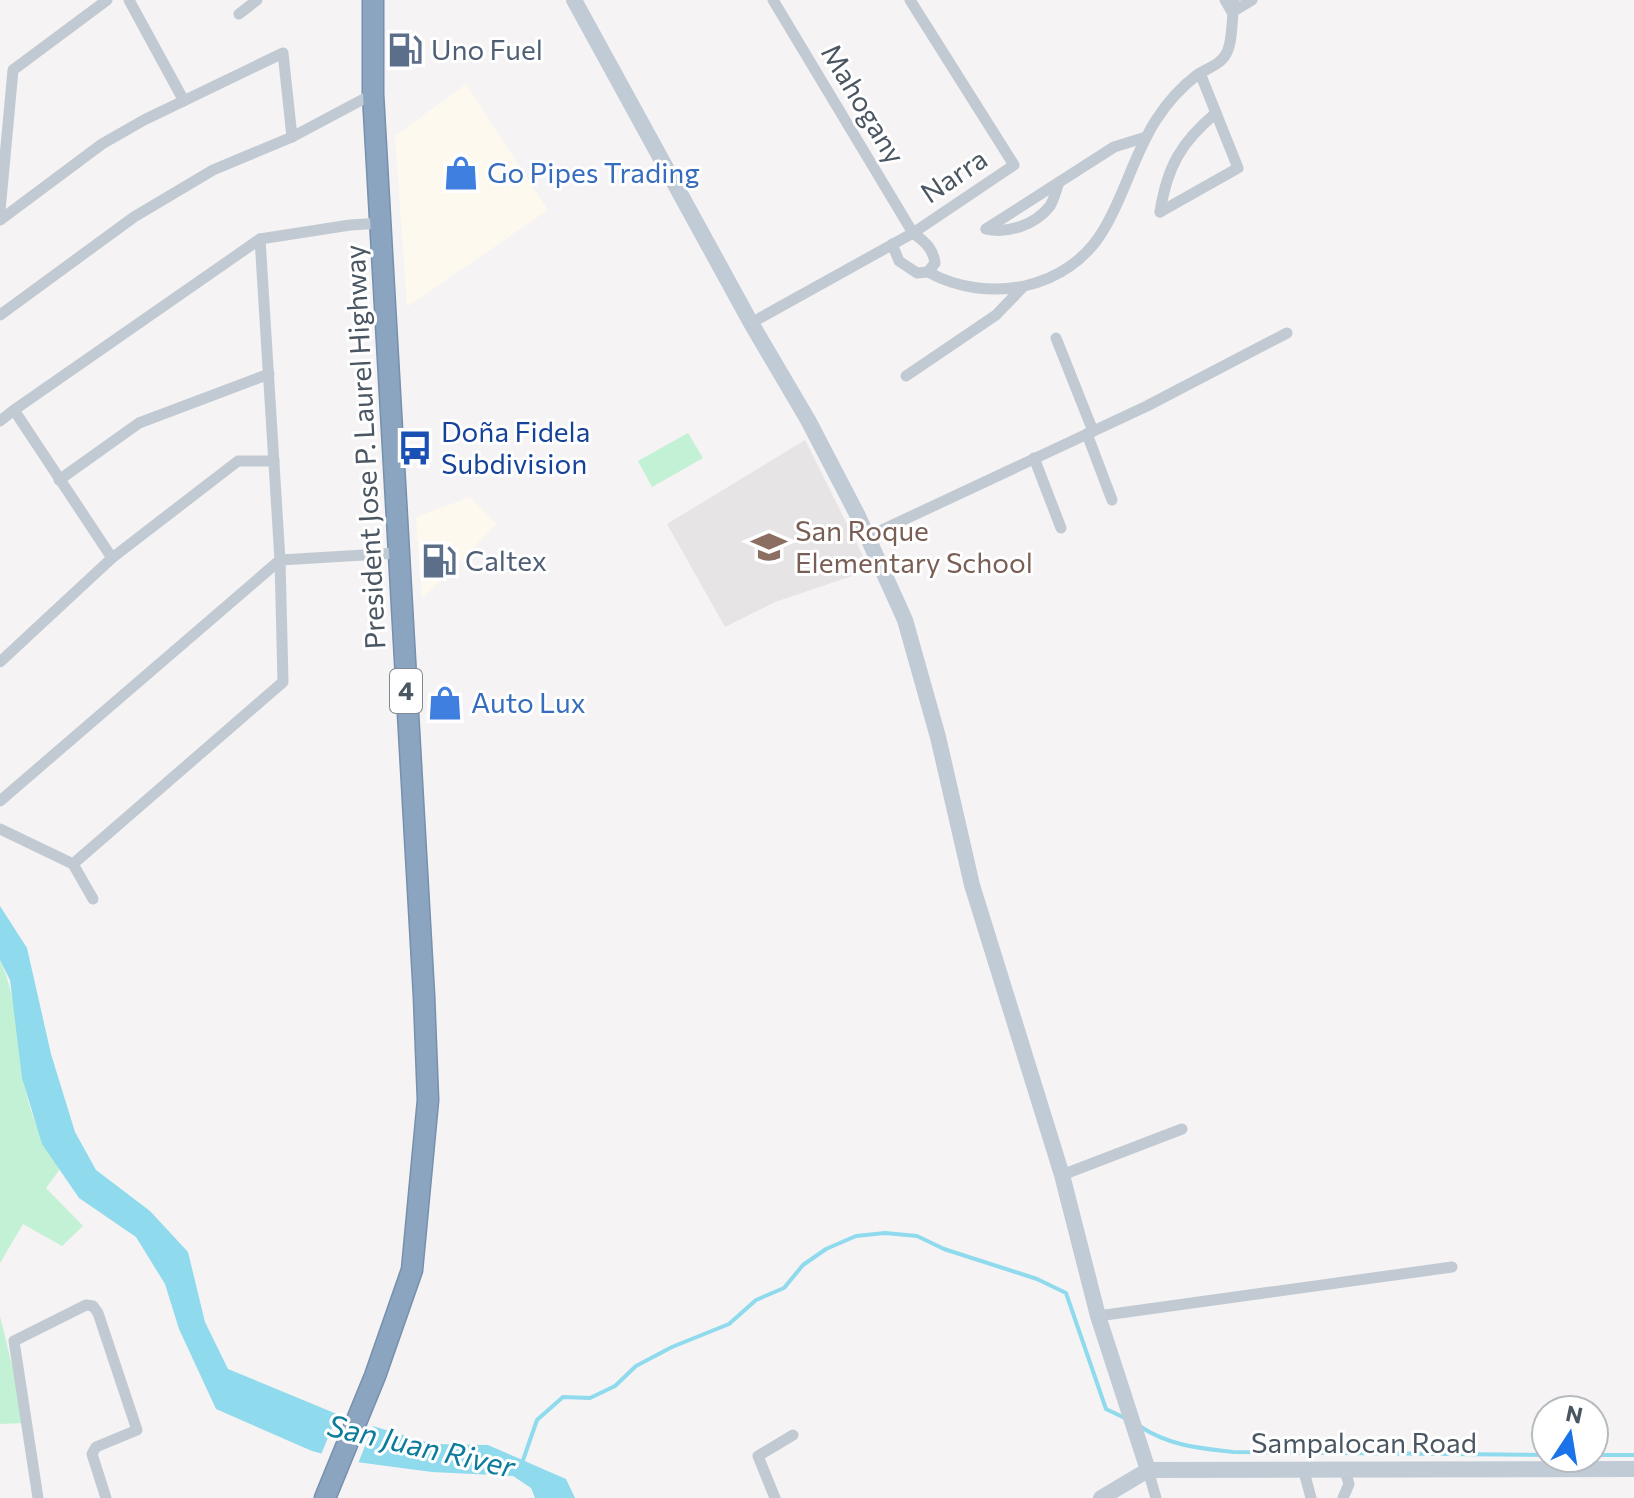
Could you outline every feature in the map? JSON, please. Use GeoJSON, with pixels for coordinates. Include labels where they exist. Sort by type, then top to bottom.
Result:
{"type":"FeatureCollection","features":[{"type":"Feature","properties":{"kind":"highway","name":"President Jose P. Laurel Highway"},"geometry":{"type":"LineString","coordinates":[[325,1498],[375,1376],[412,1270],[428,1100],[373,94],[373,0]]}},
{"type":"Feature","properties":{"kind":"street"},"geometry":{"type":"LineString","coordinates":[[0,211],[13,70],[107,0]]}},
{"type":"Feature","properties":{"kind":"street"},"geometry":{"type":"LineString","coordinates":[[129,0],[184,101]]}},
{"type":"Feature","properties":{"kind":"street"},"geometry":{"type":"LineString","coordinates":[[239,14],[257,0]]}},
{"type":"Feature","properties":{"kind":"street"},"geometry":{"type":"LineString","coordinates":[[574,0],[751,323],[808,420],[905,620],[938,737],[972,885],[1062,1175],[1098,1316],[1156,1498]]}},
{"type":"Feature","properties":{"kind":"street","name":"Mahogany"},"geometry":{"type":"LineString","coordinates":[[773,0],[913,233]]}},
{"type":"Feature","properties":{"kind":"street","name":"Narra"},"geometry":{"type":"LineString","coordinates":[[751,323],[913,233],[1014,165],[910,0]]}},
{"type":"Feature","properties":{"kind":"street"},"geometry":{"type":"LineString","coordinates":[[1225,0],[1233,6]]}},
{"type":"Feature","properties":{"kind":"street"},"geometry":{"type":"LineString","coordinates":[[1233,6],[1252,0]]}},
{"type":"Feature","properties":{"kind":"street"},"geometry":{"type":"LineString","coordinates":[[913,233],[927,243],[934,254],[932,267],[942,279],[966,286],[1022,288],[1058,275],[1082,258],[1116,209],[1146,137],[1180,89],[1226,55],[1230,44],[1233,6]]}},
{"type":"Feature","properties":{"kind":"street"},"geometry":{"type":"LineString","coordinates":[[0,220],[102,144],[283,53],[292,137]]}},
{"type":"Feature","properties":{"kind":"street"},"geometry":{"type":"LineString","coordinates":[[1200,73],[1216,113],[1238,168],[1160,212],[1163,190],[1174,160],[1193,131],[1216,113]]}},
{"type":"Feature","properties":{"kind":"street"},"geometry":{"type":"LineString","coordinates":[[0,315],[134,217],[213,170],[292,137],[373,94]]}},
{"type":"Feature","properties":{"kind":"street"},"geometry":{"type":"LineString","coordinates":[[1059,182],[1051,205],[1031,222],[1002,233],[986,229],[1059,182],[1114,147],[1146,137]]}},
{"type":"Feature","properties":{"kind":"street"},"geometry":{"type":"LineString","coordinates":[[0,421],[260,239],[382,223]]}},
{"type":"Feature","properties":{"kind":"street"},"geometry":{"type":"LineString","coordinates":[[73,864],[283,682],[280,560],[260,239]]}},
{"type":"Feature","properties":{"kind":"street"},"geometry":{"type":"LineString","coordinates":[[892,244],[899,261],[909,269],[917,273],[932,267]]}},
{"type":"Feature","properties":{"kind":"street"},"geometry":{"type":"LineString","coordinates":[[906,376],[996,315],[1022,288]]}},
{"type":"Feature","properties":{"kind":"street"},"geometry":{"type":"LineString","coordinates":[[867,537],[1147,406],[1287,333]]}},
{"type":"Feature","properties":{"kind":"street"},"geometry":{"type":"LineString","coordinates":[[1056,338],[1112,500]]}},
{"type":"Feature","properties":{"kind":"street"},"geometry":{"type":"LineString","coordinates":[[59,480],[139,423],[269,374]]}},
{"type":"Feature","properties":{"kind":"street"},"geometry":{"type":"LineString","coordinates":[[14,410],[112,558]]}},
{"type":"Feature","properties":{"kind":"street"},"geometry":{"type":"LineString","coordinates":[[1034,458],[1061,528]]}},
{"type":"Feature","properties":{"kind":"street"},"geometry":{"type":"LineString","coordinates":[[0,662],[112,558],[238,461],[274,461]]}},
{"type":"Feature","properties":{"kind":"street"},"geometry":{"type":"LineString","coordinates":[[0,801],[280,560],[397,553]]}},
{"type":"Feature","properties":{"kind":"street"},"geometry":{"type":"LineString","coordinates":[[0,829],[73,864],[93,899]]}},
{"type":"Feature","properties":{"kind":"street"},"geometry":{"type":"LineString","coordinates":[[1062,1175],[1182,1129]]}},
{"type":"Feature","properties":{"kind":"street"},"geometry":{"type":"LineString","coordinates":[[1098,1316],[1452,1267]]}},
{"type":"Feature","properties":{"kind":"street"},"geometry":{"type":"LineString","coordinates":[[38,1498],[14,1341],[86,1305],[93,1306],[98,1313],[137,1430],[96,1447],[92,1454],[106,1498]]}},
{"type":"Feature","properties":{"kind":"street"},"geometry":{"type":"LineString","coordinates":[[775,1498],[758,1456],[793,1435]]}},
{"type":"Feature","properties":{"kind":"street"},"geometry":{"type":"LineString","coordinates":[[1303,1468],[1311,1498]]}},
{"type":"Feature","properties":{"kind":"street"},"geometry":{"type":"LineString","coordinates":[[1343,1498],[1349,1484],[1344,1468]]}},
{"type":"Feature","properties":{"kind":"street","name":"Sampalocan Road"},"geometry":{"type":"LineString","coordinates":[[1148,1470],[1634,1469]]}},
{"type":"Feature","properties":{"kind":"street"},"geometry":{"type":"LineString","coordinates":[[1101,1498],[1148,1470]]}},
{"type":"Feature","properties":{"kind":"shaded area","name":"Go Pipes Trading"},"geometry":{"type":"Polygon","coordinates":[[[466,84],[548,210],[407,307],[395,136],[466,84]]]}},
{"type":"Feature","properties":{"kind":"shaded area","name":"San Roque Elementary School"},"geometry":{"type":"Polygon","coordinates":[[[805,440],[870,570],[775,602],[725,627],[667,524],[805,440]]]}},
{"type":"Feature","properties":{"kind":"shaded area","name":"Caltex"},"geometry":{"type":"Polygon","coordinates":[[[470,497],[497,524],[422,599],[416,517],[470,497]]]}},
{"type":"Feature","properties":{"kind":"green space"},"geometry":{"type":"Polygon","coordinates":[[[688,433],[703,458],[652,487],[638,461],[688,433]]]}},
{"type":"Feature","properties":{"kind":"green space"},"geometry":{"type":"Polygon","coordinates":[[[0,960],[13,1003],[28,1102],[41,1137],[60,1169],[46,1188],[83,1226],[62,1246],[23,1224],[0,1263],[0,960]]]}},
{"type":"Feature","properties":{"kind":"green space"},"geometry":{"type":"Polygon","coordinates":[[[0,1316],[26,1423],[0,1424],[0,1316]]]}},
{"type":"Feature","properties":{"kind":"water","name":"San Juan River"},"geometry":{"type":"Polygon","coordinates":[[[0,906],[27,948],[51,1054],[75,1132],[96,1170],[150,1211],[188,1252],[205,1322],[228,1369],[349,1419],[433,1444],[488,1445],[566,1479],[575,1498],[535,1498],[531,1488],[513,1476],[432,1472],[349,1461],[312,1451],[216,1409],[179,1329],[165,1284],[136,1237],[79,1198],[42,1144],[22,1078],[10,980],[0,960],[0,906]]]}},
{"type":"Feature","properties":{"kind":"pier"},"geometry":{"type":"Polygon","coordinates":[[[339,1411],[375,1421],[357,1466],[320,1457],[339,1411]]]}},
{"type":"Feature","properties":{"kind":"waterway","name":"San Juan River"},"geometry":{"type":"LineString","coordinates":[[522,1463],[537,1420],[563,1397],[590,1398],[615,1386],[636,1366],[672,1347],[729,1324],[756,1300],[784,1288],[803,1265],[826,1249],[856,1236],[885,1233],[917,1236],[944,1249],[1037,1279],[1066,1293],[1106,1409],[1127,1419]]}},
{"type":"Feature","properties":{"kind":"waterway"},"geometry":{"type":"LineString","coordinates":[[1141,1427],[1174,1442],[1233,1452],[1530,1455]]}},
{"type":"Feature","properties":{"kind":"waterway"},"geometry":{"type":"LineString","coordinates":[[1610,1455],[1634,1455]]}},
{"type":"Feature","properties":{"kind":"place","name":"Uno Fuel"},"geometry":{"type":"Point","coordinates":[405,50]}},
{"type":"Feature","properties":{"kind":"place","name":"Go Pipes Trading"},"geometry":{"type":"Point","coordinates":[461,173]}},
{"type":"Feature","properties":{"kind":"place","name":"Doña Fidela Subdivision"},"geometry":{"type":"Point","coordinates":[415,448]}},
{"type":"Feature","properties":{"kind":"place","name":"San Roque Elementary School"},"geometry":{"type":"Point","coordinates":[769,547]}},
{"type":"Feature","properties":{"kind":"place","name":"Caltex"},"geometry":{"type":"Point","coordinates":[439,561]}},
{"type":"Feature","properties":{"kind":"place","name":"Auto Lux"},"geometry":{"type":"Point","coordinates":[445,703]}}]}
